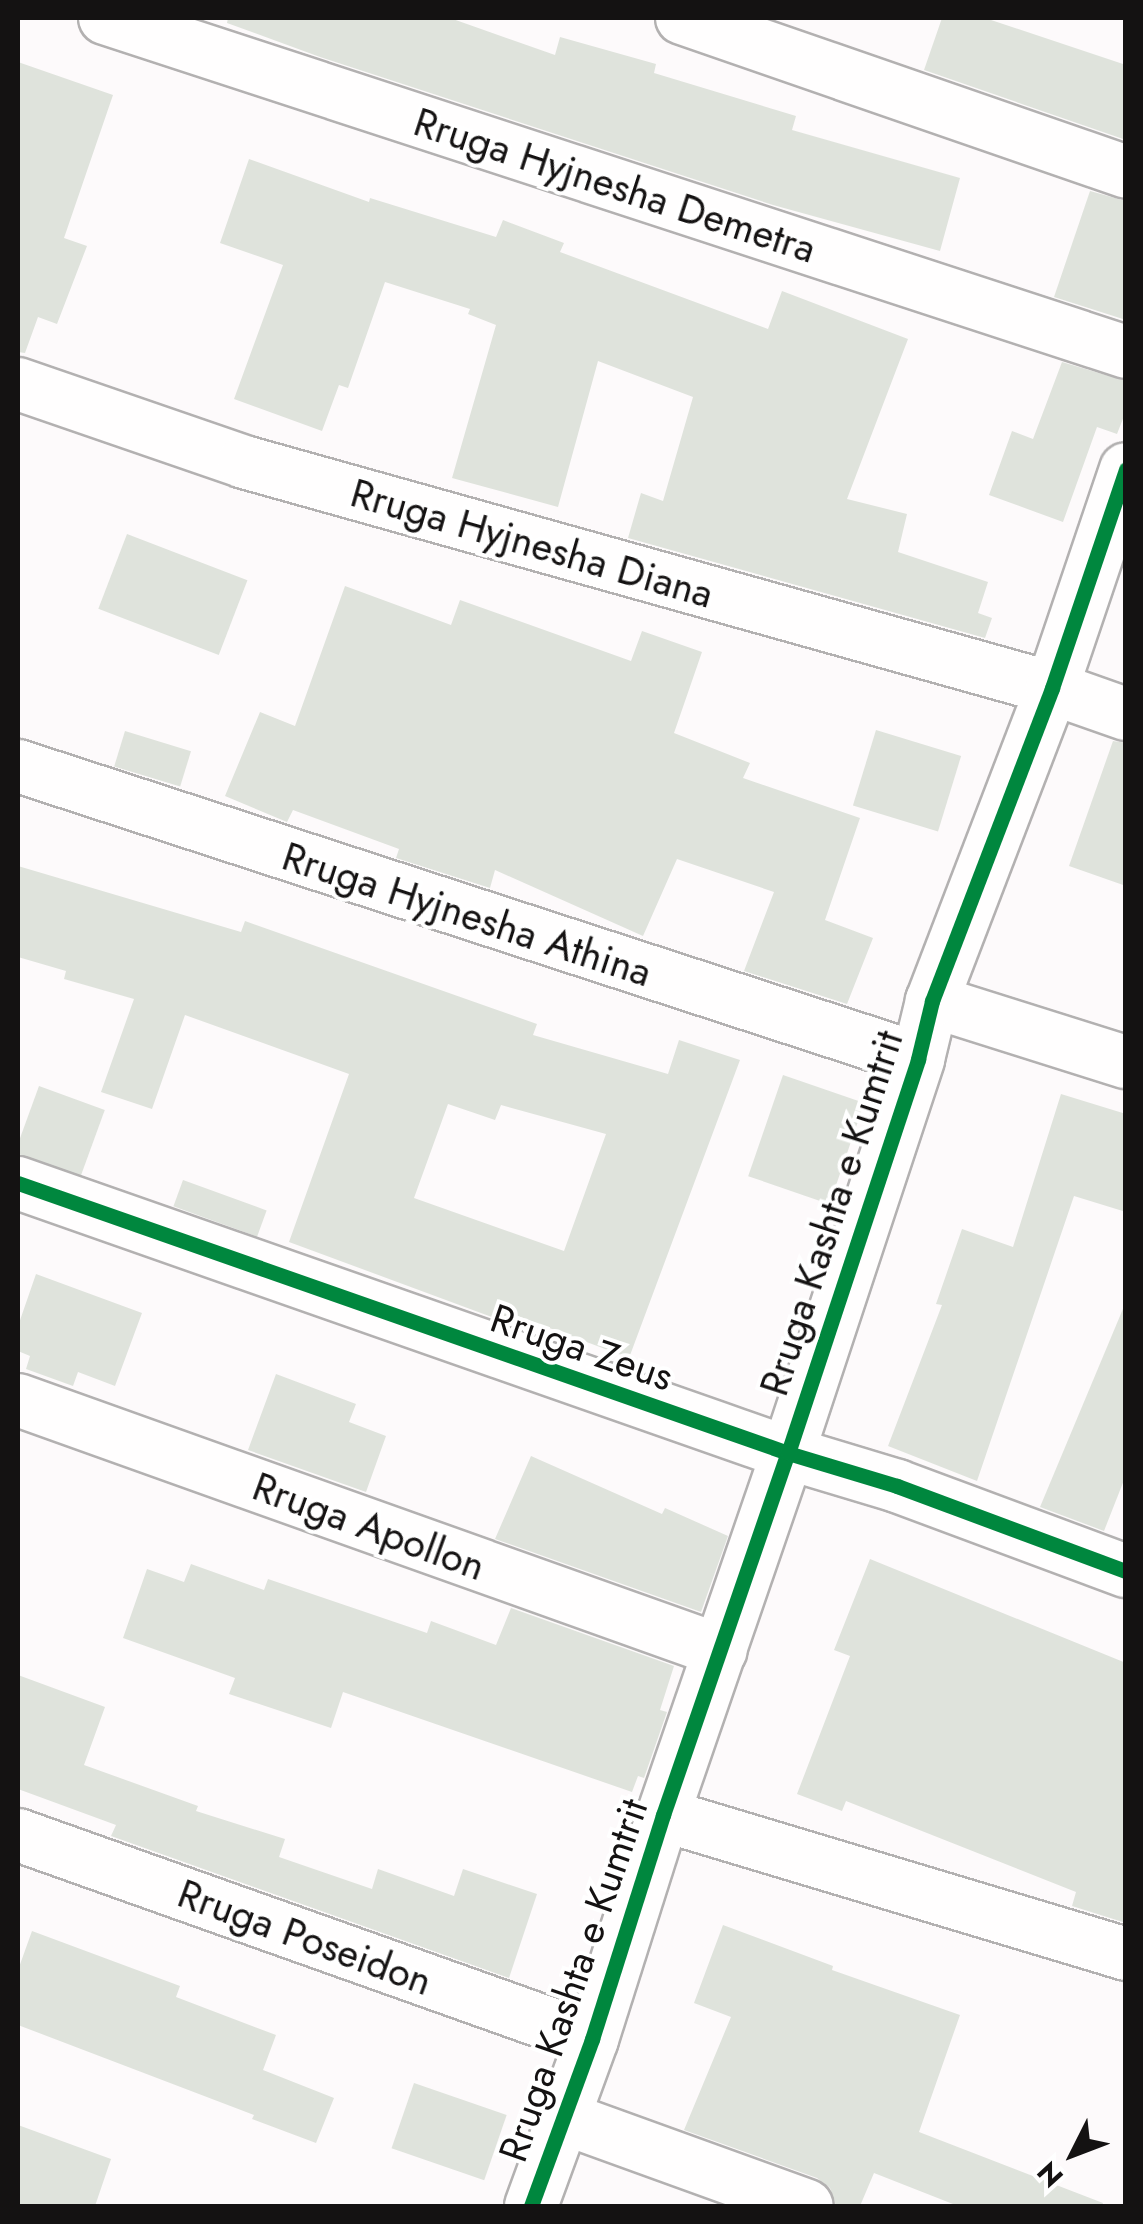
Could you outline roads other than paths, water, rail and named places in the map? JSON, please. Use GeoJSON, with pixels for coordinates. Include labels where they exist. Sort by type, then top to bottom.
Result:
{"type":"FeatureCollection","features":[{"type":"Feature","properties":{"kind":"street","name":"Rruga Hyjnesha Demetra"},"geometry":{"type":"LineString","coordinates":[[105,18],[1126,352]]}},
{"type":"Feature","properties":{"kind":"street"},"geometry":{"type":"LineString","coordinates":[[682,18],[1126,172]]}},
{"type":"Feature","properties":{"kind":"street","name":"Rruga Hyjnesha Diana"},"geometry":{"type":"LineString","coordinates":[[18,384],[244,462],[1052,688],[1126,714]]}},
{"type":"Feature","properties":{"kind":"street","name":"Rruga Kashta e Kumtrit"},"geometry":{"type":"LineString","coordinates":[[531,2206],[592,2039],[662,1815],[788,1454],[918,1059],[932,1001],[1052,688],[1115,537],[1126,469]]}},
{"type":"Feature","properties":{"kind":"street","name":"Rruga Hyjnesha Athina"},"geometry":{"type":"LineString","coordinates":[[18,766],[918,1059]]}},
{"type":"Feature","properties":{"kind":"street"},"geometry":{"type":"LineString","coordinates":[[932,1001],[1126,1062]]}},
{"type":"Feature","properties":{"kind":"street","name":"Rruga Zeus"},"geometry":{"type":"LineString","coordinates":[[18,1182],[788,1454],[897,1486],[1126,1572]]}},
{"type":"Feature","properties":{"kind":"street","name":"Rruga Apollon"},"geometry":{"type":"LineString","coordinates":[[18,1400],[721,1652]]}},
{"type":"Feature","properties":{"kind":"street"},"geometry":{"type":"LineString","coordinates":[[662,1815],[1126,1954]]}},
{"type":"Feature","properties":{"kind":"street","name":"Rruga Poseidon"},"geometry":{"type":"LineString","coordinates":[[18,1834],[592,2039]]}},
{"type":"Feature","properties":{"kind":"street"},"geometry":{"type":"LineString","coordinates":[[564,2118],[807,2206]]}}]}
